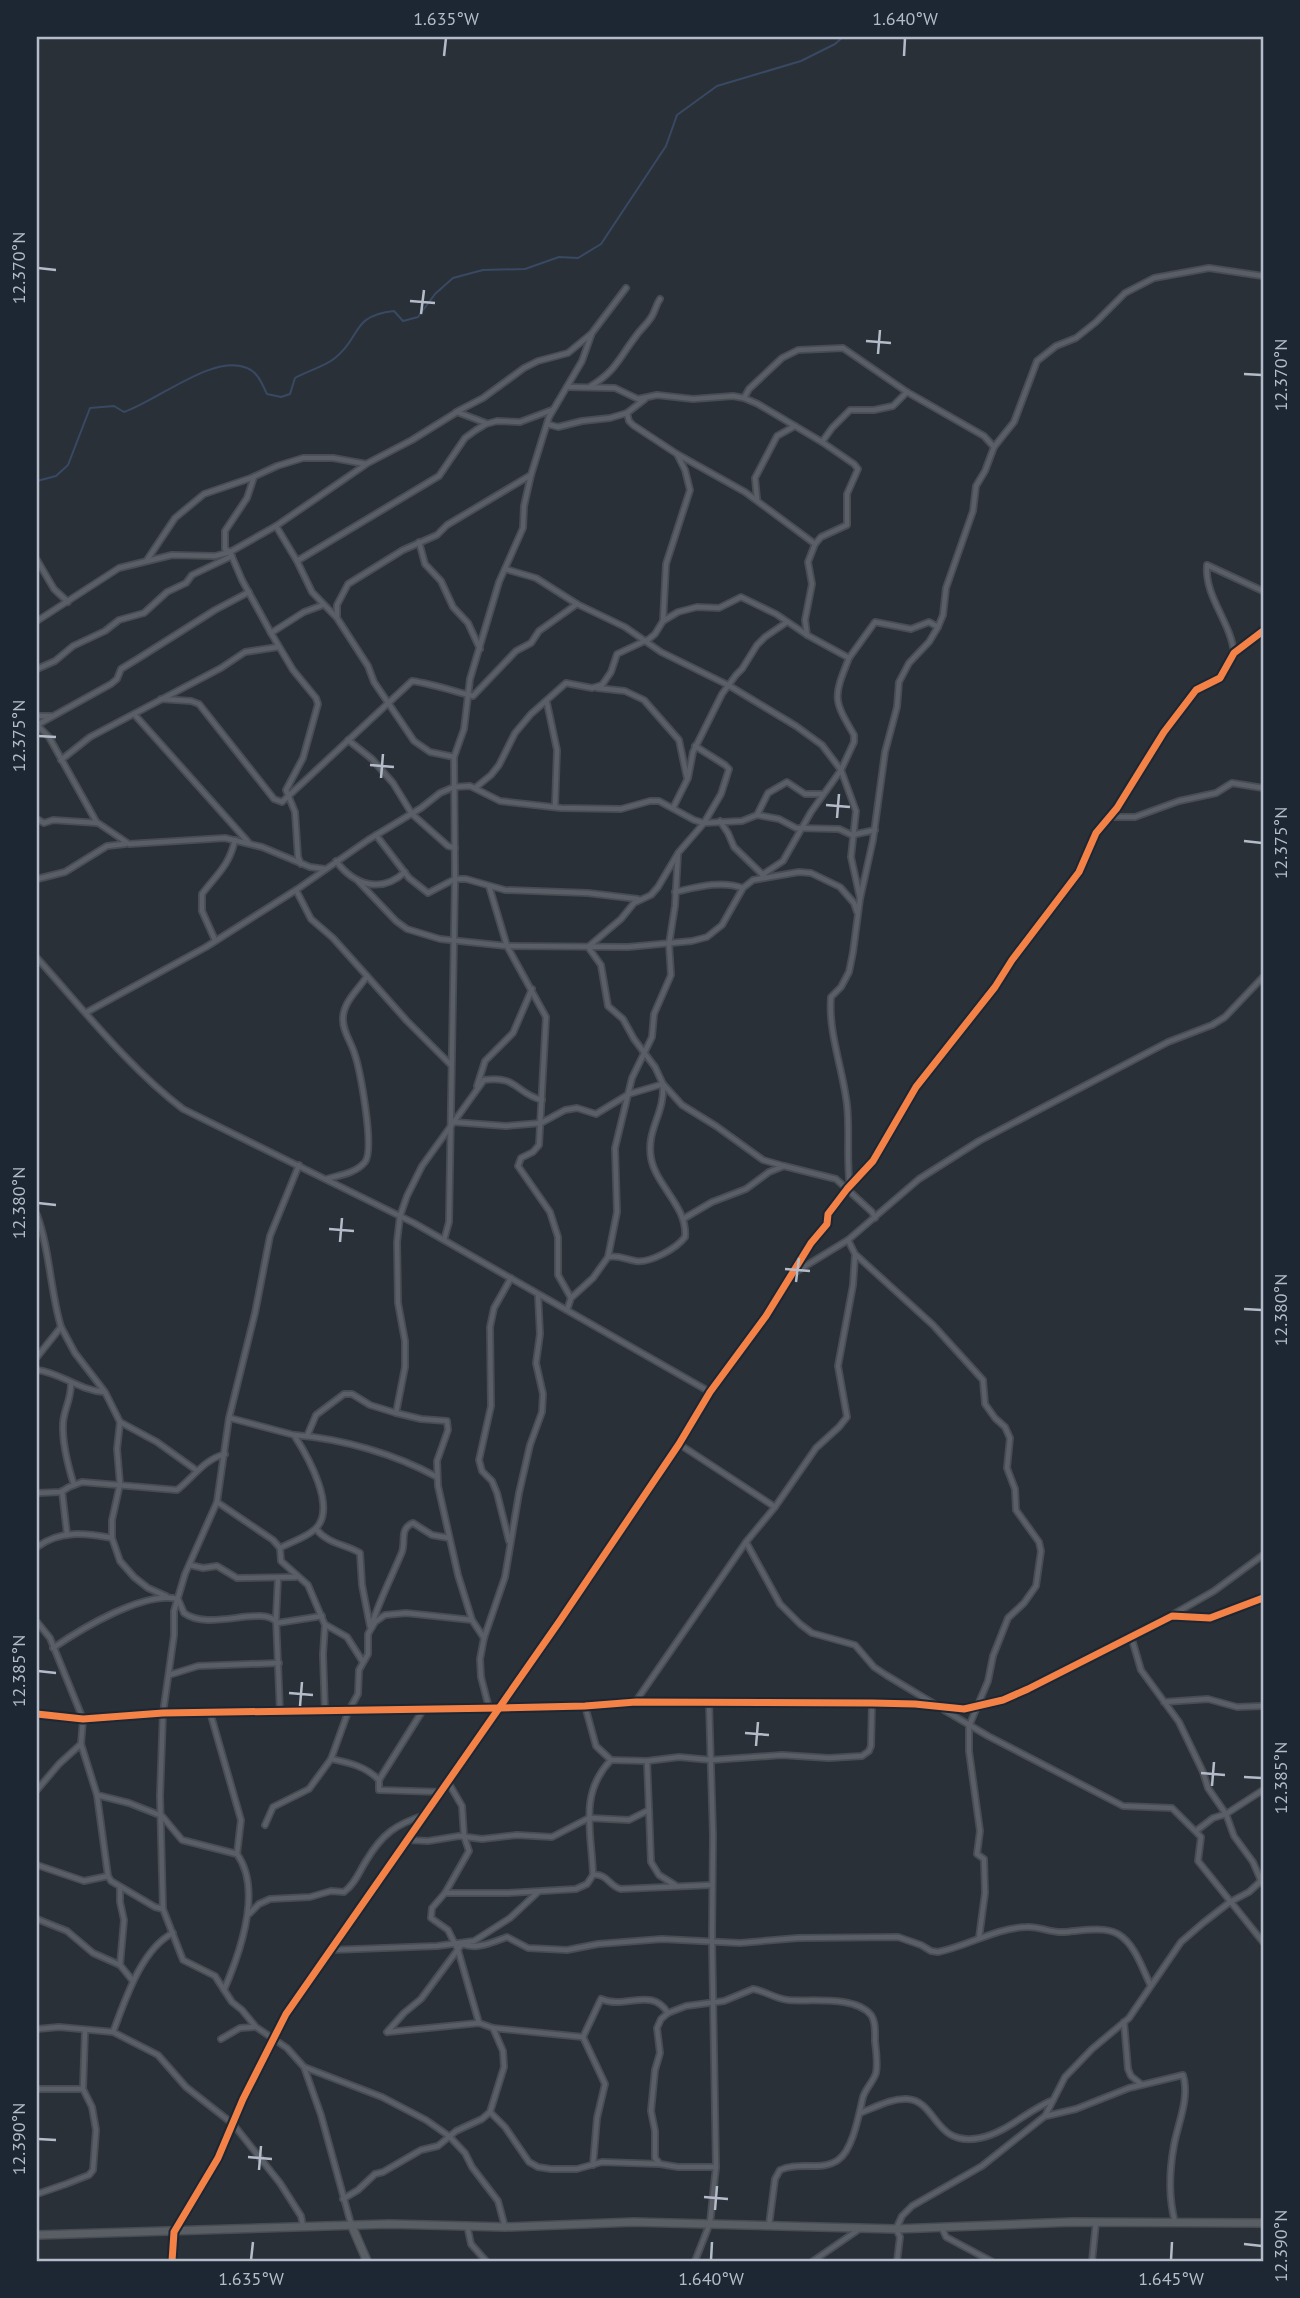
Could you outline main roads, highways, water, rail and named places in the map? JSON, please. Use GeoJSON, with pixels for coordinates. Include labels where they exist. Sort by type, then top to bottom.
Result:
{"type":"FeatureCollection","features":[{"type":"Feature","properties":{"kind":"waterway"},"geometry":{"type":"LineString","coordinates":[[37,481],[56,476],[68,465],[90,408],[114,406],[124,412],[202,372],[234,365],[254,372],[267,394],[281,397],[290,394],[295,378],[335,358],[358,328],[370,318],[394,311],[403,321],[418,317],[435,294],[453,278],[483,270],[525,269],[559,257],[578,258],[601,244],[666,146],[677,115],[717,86],[801,61],[835,44],[843,37]]}},
{"type":"Feature","properties":{"kind":"waterway"},"geometry":{"type":"LineString","coordinates":[[976,37],[990,37]]}}]}
